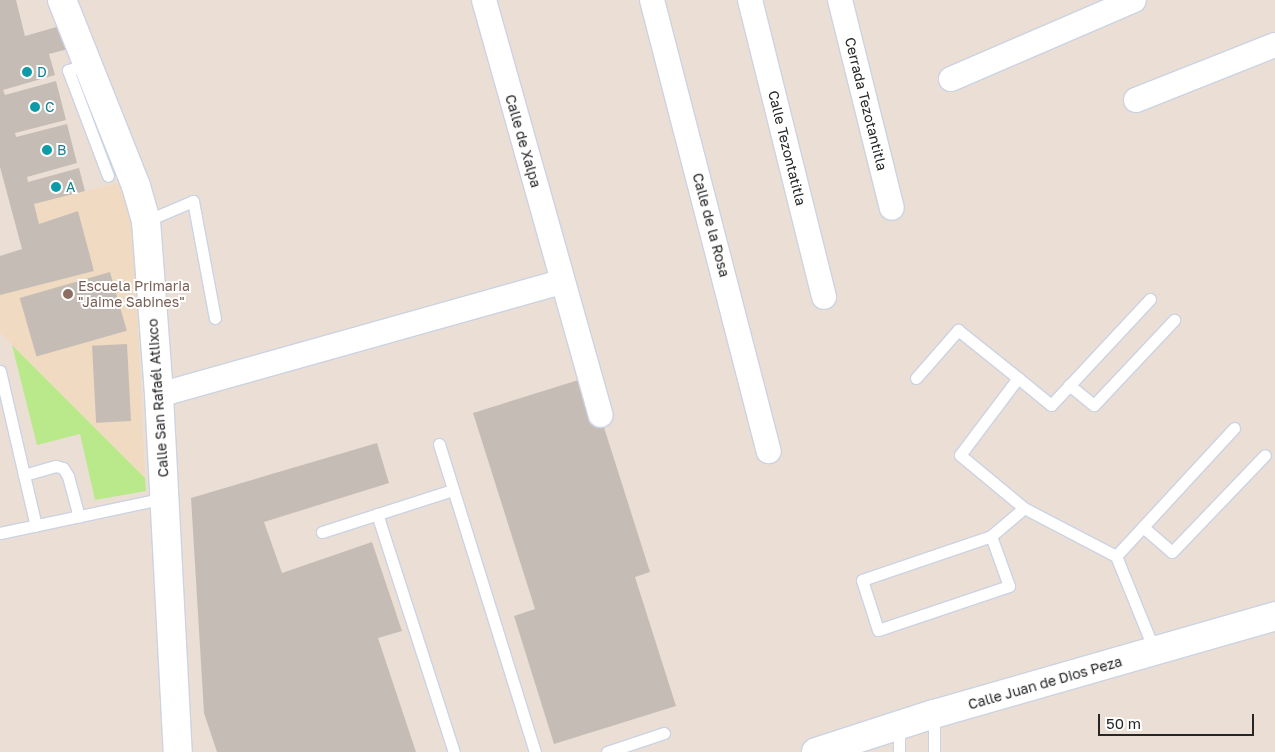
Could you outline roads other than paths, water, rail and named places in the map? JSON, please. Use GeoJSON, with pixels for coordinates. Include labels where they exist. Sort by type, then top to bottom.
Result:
{"type":"FeatureCollection","features":[{"type":"Feature","properties":{"kind":"street","name":"Calle San Rafaél Atlixco"},"geometry":{"type":"LineString","coordinates":[[62,0],[136,186],[146,221],[159,395],[178,752]]}},
{"type":"Feature","properties":{"kind":"street","name":"Calle de Xalpa"},"geometry":{"type":"LineString","coordinates":[[484,0],[601,415]]}},
{"type":"Feature","properties":{"kind":"street","name":"Calle de la Rosa"},"geometry":{"type":"LineString","coordinates":[[652,0],[769,451]]}},
{"type":"Feature","properties":{"kind":"street","name":"Calle Tezontatitla"},"geometry":{"type":"LineString","coordinates":[[750,0],[824,297]]}},
{"type":"Feature","properties":{"kind":"street","name":"Cerrada Tezotantitla"},"geometry":{"type":"LineString","coordinates":[[840,0],[892,208]]}},
{"type":"Feature","properties":{"kind":"street"},"geometry":{"type":"LineString","coordinates":[[951,79],[1134,0]]}},
{"type":"Feature","properties":{"kind":"street"},"geometry":{"type":"LineString","coordinates":[[1136,100],[1275,45]]}},
{"type":"Feature","properties":{"kind":"street"},"geometry":{"type":"LineString","coordinates":[[159,395],[562,282]]}},
{"type":"Feature","properties":{"kind":"street","name":"Calle Juan de Dios Peza"},"geometry":{"type":"LineString","coordinates":[[816,752],[934,714],[1275,616]]}},
{"type":"Feature","properties":{"kind":"lane"},"geometry":{"type":"LineString","coordinates":[[87,64],[68,70],[108,176]]}},
{"type":"Feature","properties":{"kind":"lane"},"geometry":{"type":"LineString","coordinates":[[146,221],[193,201],[215,318]]}},
{"type":"Feature","properties":{"kind":"lane"},"geometry":{"type":"LineString","coordinates":[[916,378],[958,330],[1051,404],[1150,299]]}},
{"type":"Feature","properties":{"kind":"lane"},"geometry":{"type":"LineString","coordinates":[[1069,385],[1094,405],[1174,320]]}},
{"type":"Feature","properties":{"kind":"lane"},"geometry":{"type":"LineString","coordinates":[[0,371],[36,526]]}},
{"type":"Feature","properties":{"kind":"lane"},"geometry":{"type":"LineString","coordinates":[[1018,378],[960,455],[1024,508],[1116,556],[1155,652]]}},
{"type":"Feature","properties":{"kind":"lane"},"geometry":{"type":"LineString","coordinates":[[1116,556],[1234,428]]}},
{"type":"Feature","properties":{"kind":"lane"},"geometry":{"type":"LineString","coordinates":[[439,444],[535,752]]}},
{"type":"Feature","properties":{"kind":"lane"},"geometry":{"type":"LineString","coordinates":[[1143,528],[1172,552],[1265,455]]}},
{"type":"Feature","properties":{"kind":"lane"},"geometry":{"type":"LineString","coordinates":[[24,475],[56,466],[62,468],[68,476],[80,517]]}},
{"type":"Feature","properties":{"kind":"lane"},"geometry":{"type":"LineString","coordinates":[[322,532],[453,490]]}},
{"type":"Feature","properties":{"kind":"lane"},"geometry":{"type":"LineString","coordinates":[[0,533],[164,498]]}},
{"type":"Feature","properties":{"kind":"lane"},"geometry":{"type":"LineString","coordinates":[[991,536],[1009,586],[878,630],[862,580],[991,536],[1024,508]]}},
{"type":"Feature","properties":{"kind":"lane"},"geometry":{"type":"LineString","coordinates":[[377,514],[454,752]]}},
{"type":"Feature","properties":{"kind":"lane"},"geometry":{"type":"LineString","coordinates":[[934,714],[934,752]]}},
{"type":"Feature","properties":{"kind":"lane"},"geometry":{"type":"LineString","coordinates":[[899,725],[899,752]]}},
{"type":"Feature","properties":{"kind":"lane"},"geometry":{"type":"LineString","coordinates":[[607,752],[664,733]]}},
{"type":"Feature","properties":{"kind":"place","name":"D"},"geometry":{"type":"Point","coordinates":[27,72]}},
{"type":"Feature","properties":{"kind":"place","name":"C"},"geometry":{"type":"Point","coordinates":[35,107]}},
{"type":"Feature","properties":{"kind":"place","name":"B"},"geometry":{"type":"Point","coordinates":[47,150]}},
{"type":"Feature","properties":{"kind":"place","name":"A"},"geometry":{"type":"Point","coordinates":[56,187]}},
{"type":"Feature","properties":{"kind":"place","name":"Escuela Primaria \"Jaime Sabines\""},"geometry":{"type":"Point","coordinates":[68,294]}}]}
